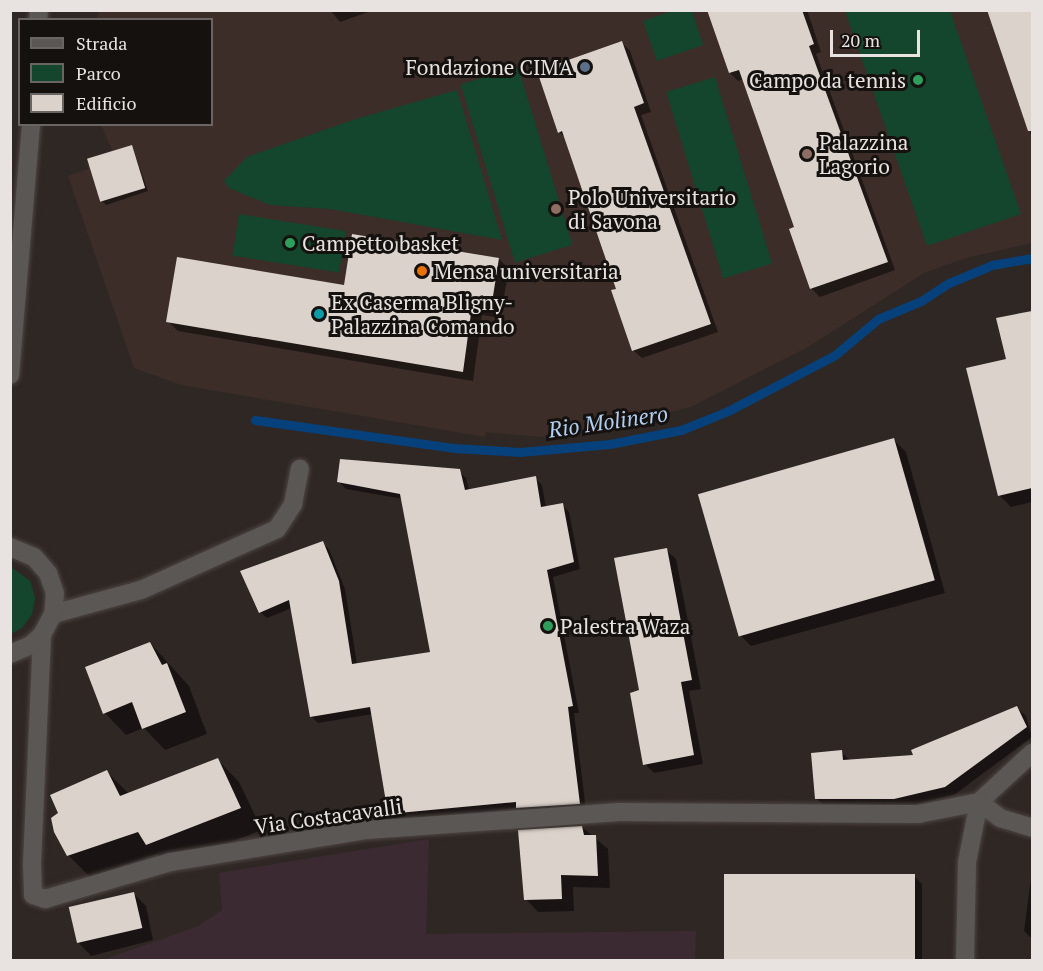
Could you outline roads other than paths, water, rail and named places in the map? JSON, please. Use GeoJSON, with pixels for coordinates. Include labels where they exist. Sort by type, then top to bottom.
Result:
{"type":"FeatureCollection","features":[{"type":"Feature","properties":{"kind":"street"},"geometry":{"type":"LineString","coordinates":[[10,375],[31,126]]}},
{"type":"Feature","properties":{"kind":"street"},"geometry":{"type":"LineString","coordinates":[[53,614],[141,590],[277,530],[293,504],[300,469]]}},
{"type":"Feature","properties":{"kind":"street"},"geometry":{"type":"LineString","coordinates":[[10,546],[34,557],[48,573],[55,593],[53,614],[42,635],[31,645],[10,654]]}},
{"type":"Feature","properties":{"kind":"street","name":"Via Costacavalli"},"geometry":{"type":"LineString","coordinates":[[42,635],[32,864],[33,895],[45,899],[171,862],[368,830],[619,812],[895,814],[980,802]]}},
{"type":"Feature","properties":{"kind":"street"},"geometry":{"type":"LineString","coordinates":[[965,960],[967,862],[980,802],[1032,753]]}},
{"type":"Feature","properties":{"kind":"street"},"geometry":{"type":"LineString","coordinates":[[980,802],[1000,818],[1032,828]]}},
{"type":"Feature","properties":{"kind":"waterway","name":"Rio Molinero"},"geometry":{"type":"LineString","coordinates":[[255,420],[453,448],[520,452],[610,444],[681,430],[728,411],[835,355],[878,319],[921,301],[949,283],[992,265],[1032,258]]}},
{"type":"Feature","properties":{"kind":"place","name":"Fondazione CIMA"},"geometry":{"type":"Point","coordinates":[585,67]}},
{"type":"Feature","properties":{"kind":"place","name":"Campo da tennis"},"geometry":{"type":"Point","coordinates":[918,80]}},
{"type":"Feature","properties":{"kind":"place","name":"Palazzina Lagorio"},"geometry":{"type":"Point","coordinates":[807,154]}},
{"type":"Feature","properties":{"kind":"place","name":"Polo Universitario di Savona"},"geometry":{"type":"Point","coordinates":[556,209]}},
{"type":"Feature","properties":{"kind":"place","name":"Campetto basket"},"geometry":{"type":"Point","coordinates":[290,243]}},
{"type":"Feature","properties":{"kind":"place","name":"Mensa universitaria"},"geometry":{"type":"Point","coordinates":[422,271]}},
{"type":"Feature","properties":{"kind":"place","name":"Ex Caserma Bligny- Palazzina Comando"},"geometry":{"type":"Point","coordinates":[319,314]}},
{"type":"Feature","properties":{"kind":"place","name":"Palestra Waza"},"geometry":{"type":"Point","coordinates":[548,626]}}]}
